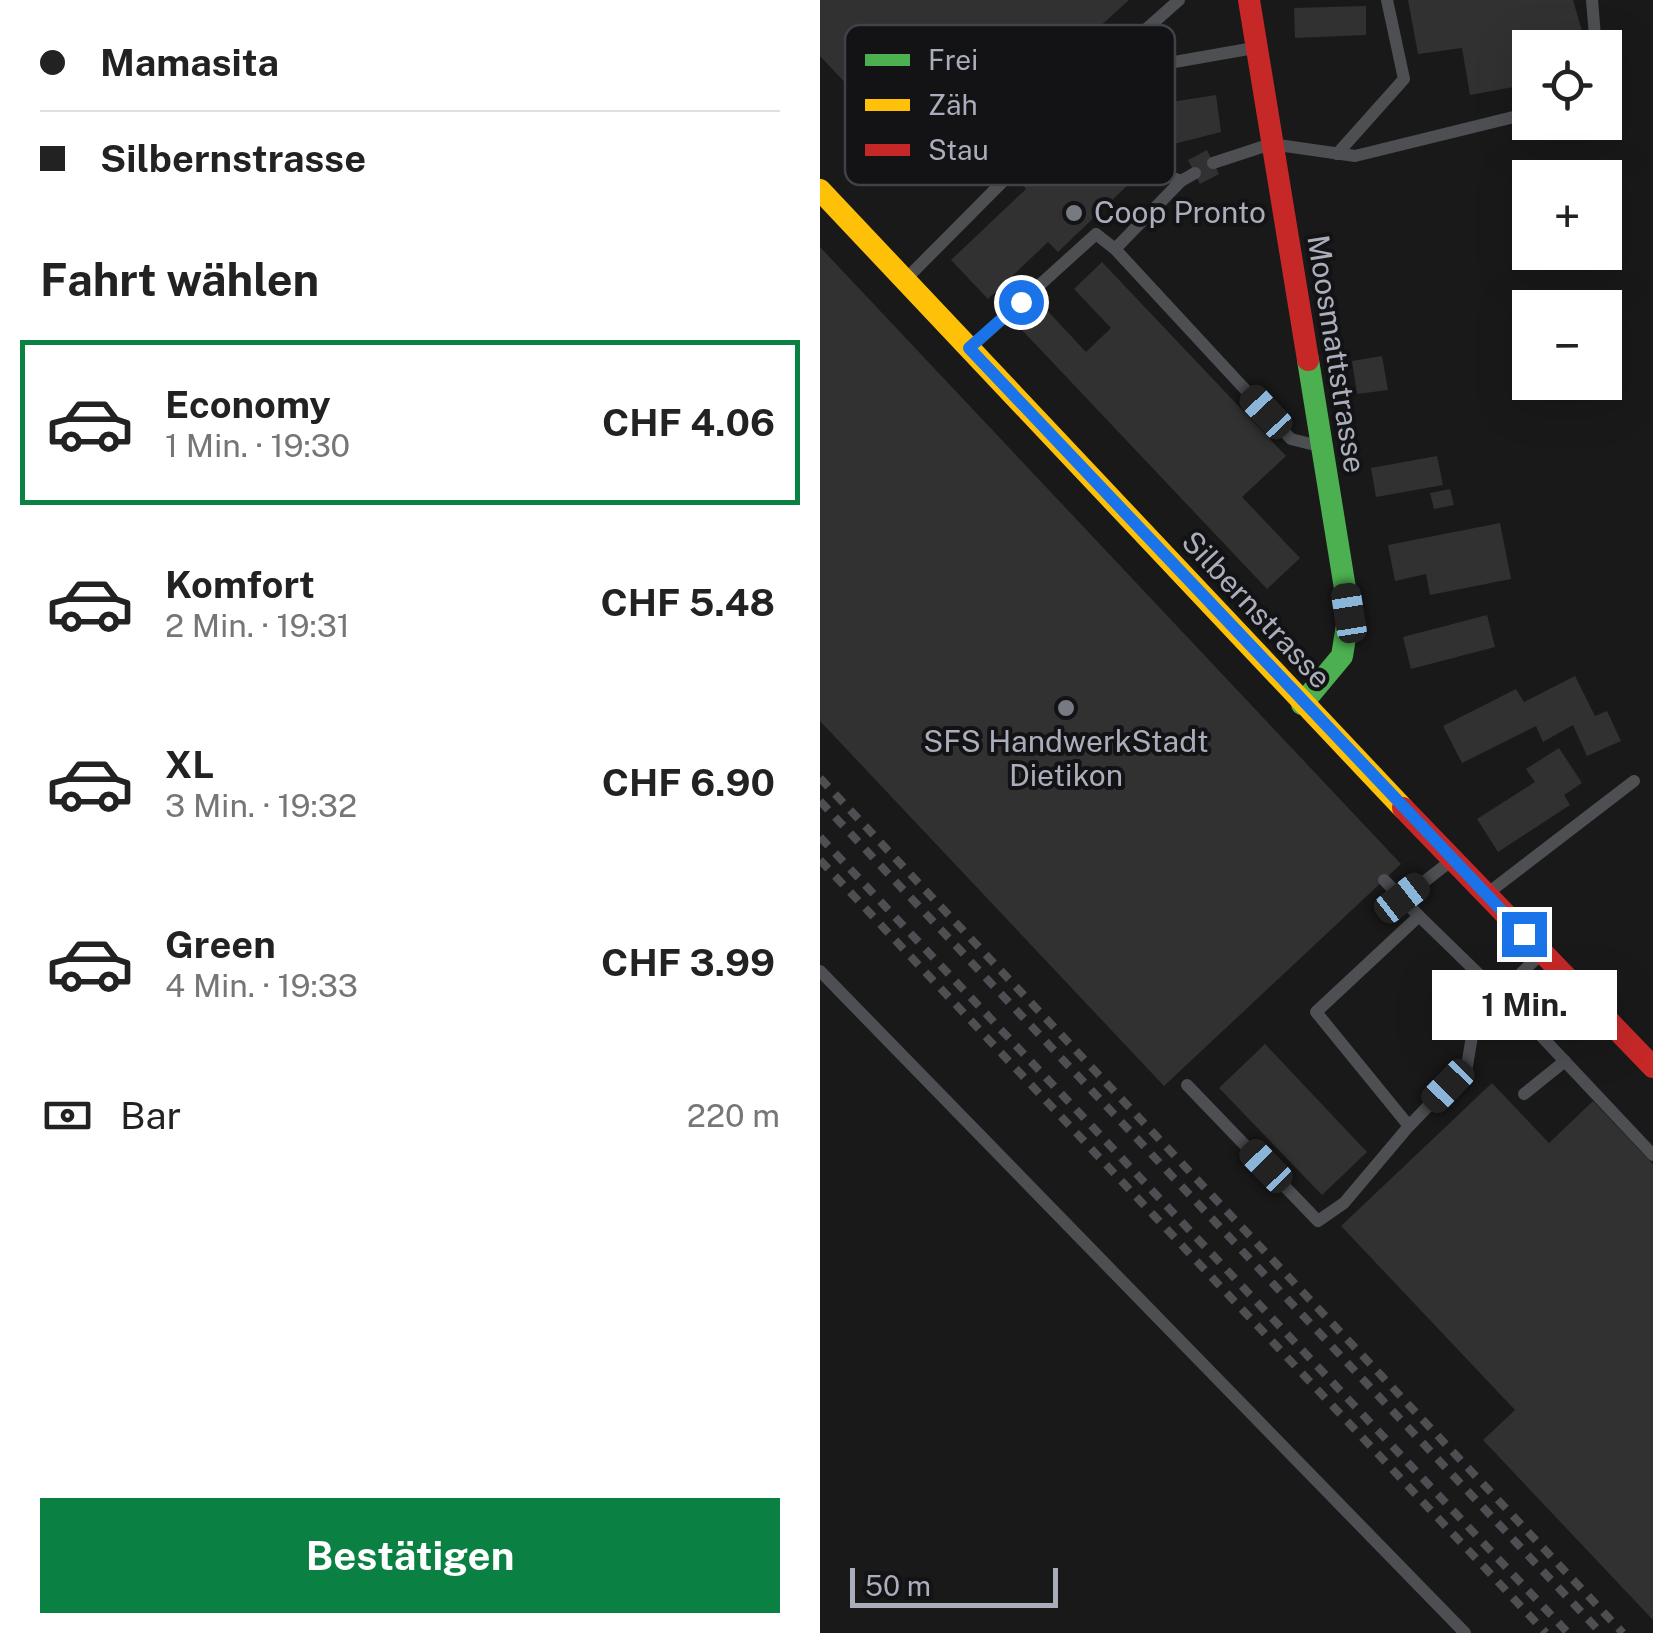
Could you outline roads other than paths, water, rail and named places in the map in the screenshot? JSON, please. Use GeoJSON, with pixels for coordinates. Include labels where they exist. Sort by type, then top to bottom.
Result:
{"type":"FeatureCollection","features":[{"type":"Feature","properties":{"kind":"street","name":"Moosmattstrasse"},"geometry":{"type":"LineString","coordinates":[[1249,0],[1349,613],[1342,656],[1302,704]]}},
{"type":"Feature","properties":{"kind":"street","name":"Silbernstrasse"},"geometry":{"type":"LineString","coordinates":[[820,190],[1302,704],[1653,1067]]}},
{"type":"Feature","properties":{"kind":"lane"},"geometry":{"type":"LineString","coordinates":[[1151,25],[1179,0]]}},
{"type":"Feature","properties":{"kind":"lane"},"geometry":{"type":"LineString","coordinates":[[1337,154],[1404,79],[1387,0]]}},
{"type":"Feature","properties":{"kind":"lane"},"geometry":{"type":"LineString","coordinates":[[1592,0],[1594,30]]}},
{"type":"Feature","properties":{"kind":"lane"},"geometry":{"type":"LineString","coordinates":[[1175,62],[1256,47]]}},
{"type":"Feature","properties":{"kind":"lane"},"geometry":{"type":"LineString","coordinates":[[1213,163],[1271,144],[1355,156],[1512,117]]}},
{"type":"Feature","properties":{"kind":"lane"},"geometry":{"type":"LineString","coordinates":[[1114,250],[1180,181],[1194,173]]}},
{"type":"Feature","properties":{"kind":"lane"},"geometry":{"type":"LineString","coordinates":[[1175,179],[1180,181]]}},
{"type":"Feature","properties":{"kind":"lane"},"geometry":{"type":"LineString","coordinates":[[905,280],[999,185]]}},
{"type":"Feature","properties":{"kind":"lane"},"geometry":{"type":"LineString","coordinates":[[969,348],[1096,234],[1291,439],[1322,447]]}},
{"type":"Feature","properties":{"kind":"lane"},"geometry":{"type":"LineString","coordinates":[[1486,895],[1634,781]]}},
{"type":"Feature","properties":{"kind":"lane"},"geometry":{"type":"LineString","coordinates":[[1402,898],[1453,860]]}},
{"type":"Feature","properties":{"kind":"lane"},"geometry":{"type":"LineString","coordinates":[[1384,880],[1500,994],[1653,1155]]}},
{"type":"Feature","properties":{"kind":"lane"},"geometry":{"type":"LineString","coordinates":[[1408,1126],[1316,1012],[1418,916]]}},
{"type":"Feature","properties":{"kind":"lane"},"geometry":{"type":"LineString","coordinates":[[1187,1085],[1318,1221],[1344,1203],[1408,1126],[1467,1066],[1474,1018],[1542,953]]}},
{"type":"Feature","properties":{"kind":"lane"},"geometry":{"type":"LineString","coordinates":[[820,971],[1465,1633]]}},
{"type":"Feature","properties":{"kind":"lane"},"geometry":{"type":"LineString","coordinates":[[1524,1094],[1564,1061]]}},
{"type":"Feature","properties":{"kind":"railway"},"geometry":{"type":"LineString","coordinates":[[820,778],[1623,1633]]}},
{"type":"Feature","properties":{"kind":"railway"},"geometry":{"type":"LineString","coordinates":[[820,801],[1601,1633]]}},
{"type":"Feature","properties":{"kind":"railway"},"geometry":{"type":"LineString","coordinates":[[820,837],[1568,1633]]}},
{"type":"Feature","properties":{"kind":"railway"},"geometry":{"type":"LineString","coordinates":[[820,860],[1546,1633]]}},
{"type":"Feature","properties":{"kind":"place","name":"Coop Pronto"},"geometry":{"type":"Point","coordinates":[1074,213]}},
{"type":"Feature","properties":{"kind":"place","name":"SFS HandwerkStadt Dietikon"},"geometry":{"type":"Point","coordinates":[1066,708]}}]}
